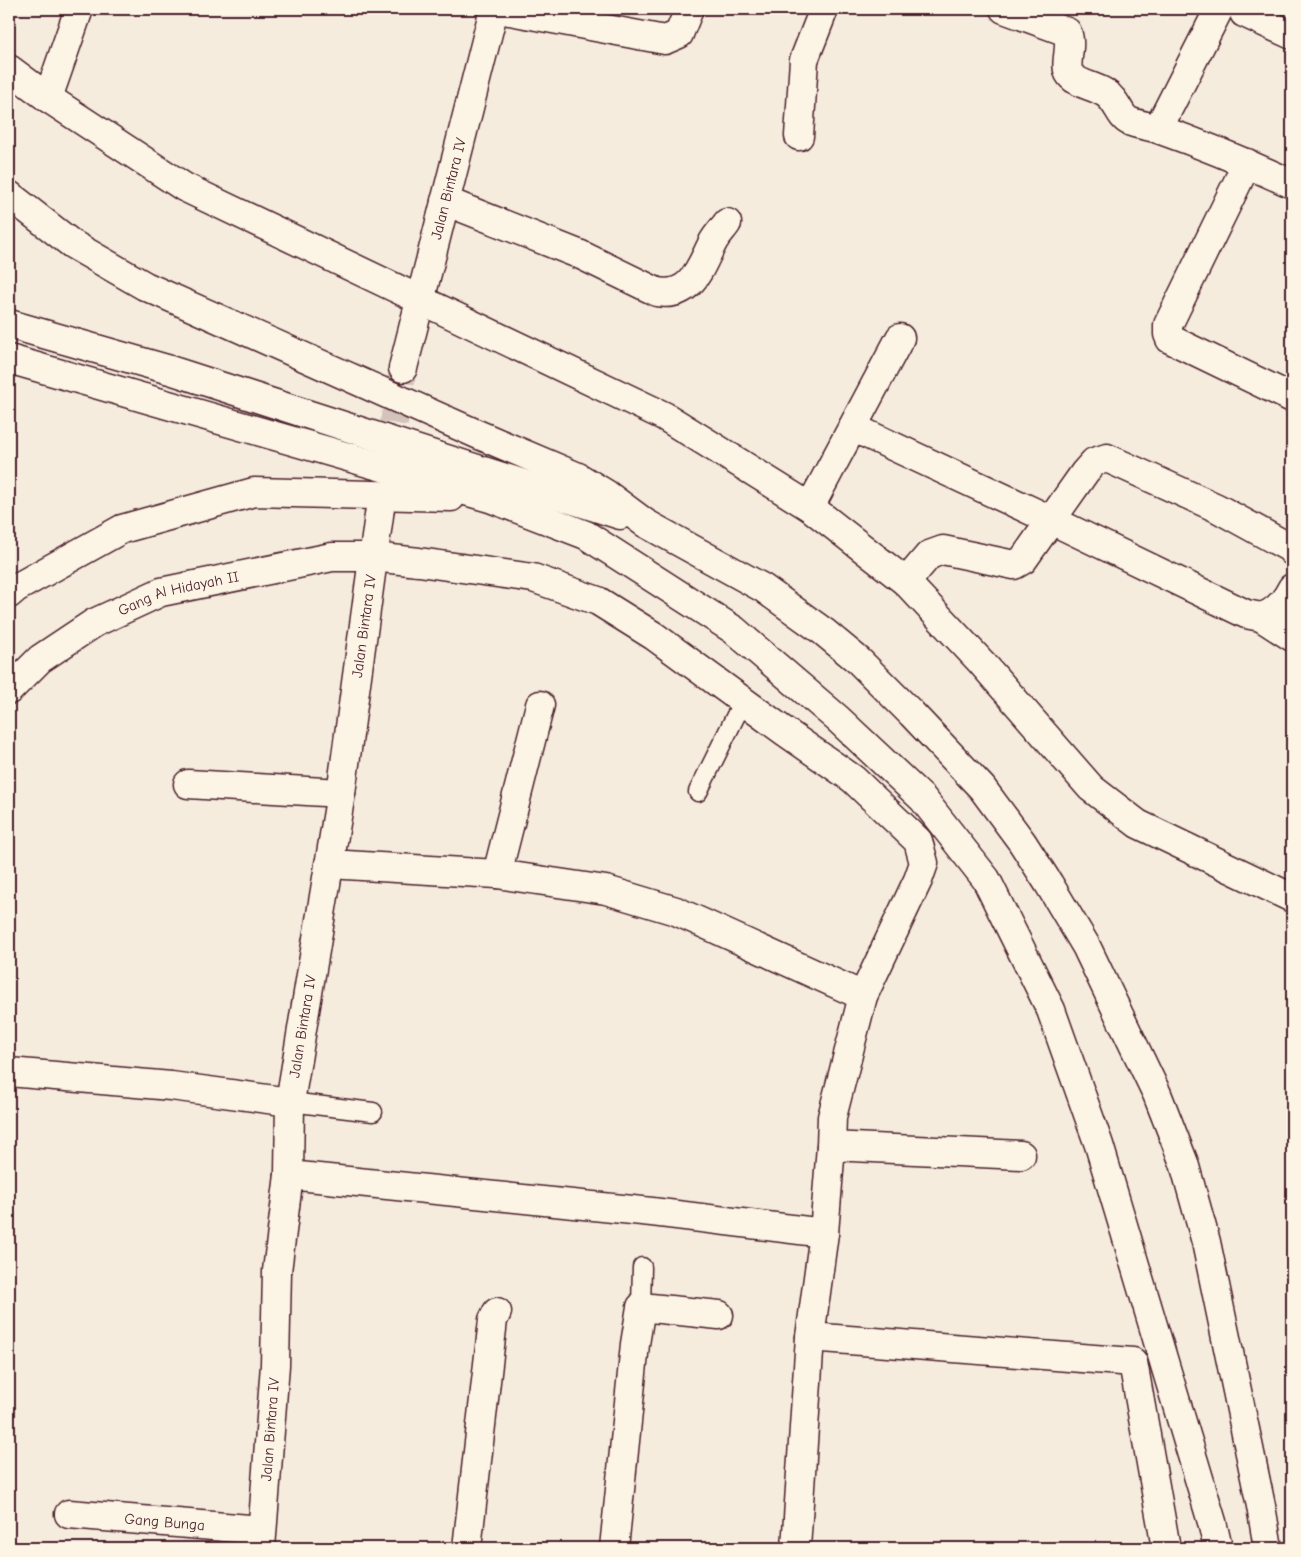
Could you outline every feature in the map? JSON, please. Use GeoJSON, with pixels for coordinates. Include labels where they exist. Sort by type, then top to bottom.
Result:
{"type":"FeatureCollection","features":[{"type":"Feature","properties":{"kind":"main road"},"geometry":{"type":"LineString","coordinates":[[48,98],[79,9]]}},
{"type":"Feature","properties":{"kind":"main road","name":"Jalan Bintara IV"},"geometry":{"type":"LineString","coordinates":[[402,368],[494,9]]}},
{"type":"Feature","properties":{"kind":"main road"},"geometry":{"type":"LineString","coordinates":[[499,9],[665,40],[679,34],[689,9]]}},
{"type":"Feature","properties":{"kind":"main road"},"geometry":{"type":"LineString","coordinates":[[799,136],[804,60],[824,9]]}},
{"type":"Feature","properties":{"kind":"main road"},"geometry":{"type":"LineString","coordinates":[[1004,9],[1067,32],[1070,46],[1067,68],[1070,74],[1074,79],[1104,92],[1114,99],[1120,112],[1127,120],[1158,129],[1248,163],[1292,184]]}},
{"type":"Feature","properties":{"kind":"main road"},"geometry":{"type":"LineString","coordinates":[[1158,129],[1231,11],[1292,36]]}},
{"type":"Feature","properties":{"kind":"main road"},"geometry":{"type":"LineString","coordinates":[[9,69],[48,98],[184,187],[664,416],[810,507],[906,582],[982,663],[1091,788],[1138,824],[1292,897]]}},
{"type":"Feature","properties":{"kind":"main road"},"geometry":{"type":"LineString","coordinates":[[1248,163],[1168,325],[1168,334],[1170,339],[1292,398]]}},
{"type":"Feature","properties":{"kind":"main road"},"geometry":{"type":"LineString","coordinates":[[9,195],[72,244],[145,286],[578,478],[606,494],[645,523],[763,588],[824,632],[859,661],[982,788],[1022,842],[1090,954],[1157,1094],[1184,1162],[1206,1242],[1268,1548]]}},
{"type":"Feature","properties":{"kind":"main road"},"geometry":{"type":"LineString","coordinates":[[445,201],[581,255],[657,292],[664,293],[681,290],[693,280],[715,239],[727,223]]}},
{"type":"Feature","properties":{"kind":"main road"},"geometry":{"type":"LineString","coordinates":[[9,324],[170,370],[645,523]]}},
{"type":"Feature","properties":{"kind":"main road"},"geometry":{"type":"LineString","coordinates":[[810,507],[854,428],[900,338]]}},
{"type":"Feature","properties":{"kind":"main road"},"geometry":{"type":"LineString","coordinates":[[9,359],[490,498],[586,535],[734,630],[838,719],[923,799],[986,879],[1051,1010],[1099,1144],[1212,1522],[1218,1548]]}},
{"type":"Feature","properties":{"kind":"main road"},"geometry":{"type":"LineString","coordinates":[[854,428],[1246,614],[1261,617],[1292,637]]}},
{"type":"Feature","properties":{"kind":"main road"},"geometry":{"type":"LineString","coordinates":[[906,582],[929,555],[943,550],[1014,565],[1023,560],[1084,472],[1094,462],[1107,458],[1217,508],[1292,551]]}},
{"type":"Feature","properties":{"kind":"main road"},"geometry":{"type":"LineString","coordinates":[[9,594],[16,588],[122,529],[254,492],[490,498]]}},
{"type":"Feature","properties":{"kind":"main road","name":"Jalan Bintara IV"},"geometry":{"type":"LineString","coordinates":[[261,1539],[275,1365],[277,1271],[289,1175],[290,1102],[341,793],[380,508]]}},
{"type":"Feature","properties":{"kind":"main road","name":"Gang Al Hidayah II"},"geometry":{"type":"LineString","coordinates":[[9,690],[40,659],[94,623],[161,592],[332,558],[373,557],[533,578],[598,601],[654,636],[853,779],[918,841],[924,863],[918,880],[863,996],[832,1117],[824,1233],[810,1337],[796,1548]]}},
{"type":"Feature","properties":{"kind":"main road"},"geometry":{"type":"LineString","coordinates":[[1261,617],[1270,615],[1285,602],[1292,588]]}},
{"type":"Feature","properties":{"kind":"main road"},"geometry":{"type":"LineString","coordinates":[[497,874],[540,705]]}},
{"type":"Feature","properties":{"kind":"main road"},"geometry":{"type":"LineString","coordinates":[[188,784],[341,793]]}},
{"type":"Feature","properties":{"kind":"main road"},"geometry":{"type":"LineString","coordinates":[[329,864],[497,874],[606,890],[676,911],[863,996]]}},
{"type":"Feature","properties":{"kind":"main road"},"geometry":{"type":"LineString","coordinates":[[9,1072],[170,1086],[290,1102]]}},
{"type":"Feature","properties":{"kind":"main road"},"geometry":{"type":"LineString","coordinates":[[831,1146],[1021,1155]]}},
{"type":"Feature","properties":{"kind":"main road"},"geometry":{"type":"LineString","coordinates":[[289,1175],[652,1212],[824,1233]]}},
{"type":"Feature","properties":{"kind":"main road"},"geometry":{"type":"LineString","coordinates":[[614,1548],[635,1344],[641,1307],[719,1315]]}},
{"type":"Feature","properties":{"kind":"main road"},"geometry":{"type":"LineString","coordinates":[[467,1548],[493,1320],[497,1312]]}},
{"type":"Feature","properties":{"kind":"main road"},"geometry":{"type":"LineString","coordinates":[[810,1337],[1133,1362],[1166,1548]]}},
{"type":"Feature","properties":{"kind":"main road","name":"Gang Bunga"},"geometry":{"type":"LineString","coordinates":[[69,1514],[261,1539]]}},
{"type":"Feature","properties":{"kind":"lane"},"geometry":{"type":"LineString","coordinates":[[698,792],[743,701]]}},
{"type":"Feature","properties":{"kind":"lane"},"geometry":{"type":"LineString","coordinates":[[290,1102],[373,1112]]}},
{"type":"Feature","properties":{"kind":"lane"},"geometry":{"type":"LineString","coordinates":[[641,1307],[642,1267]]}},
{"type":"Feature","properties":{"kind":"tunnel"},"geometry":{"type":"LineString","coordinates":[[387,465],[403,368]]}}]}
